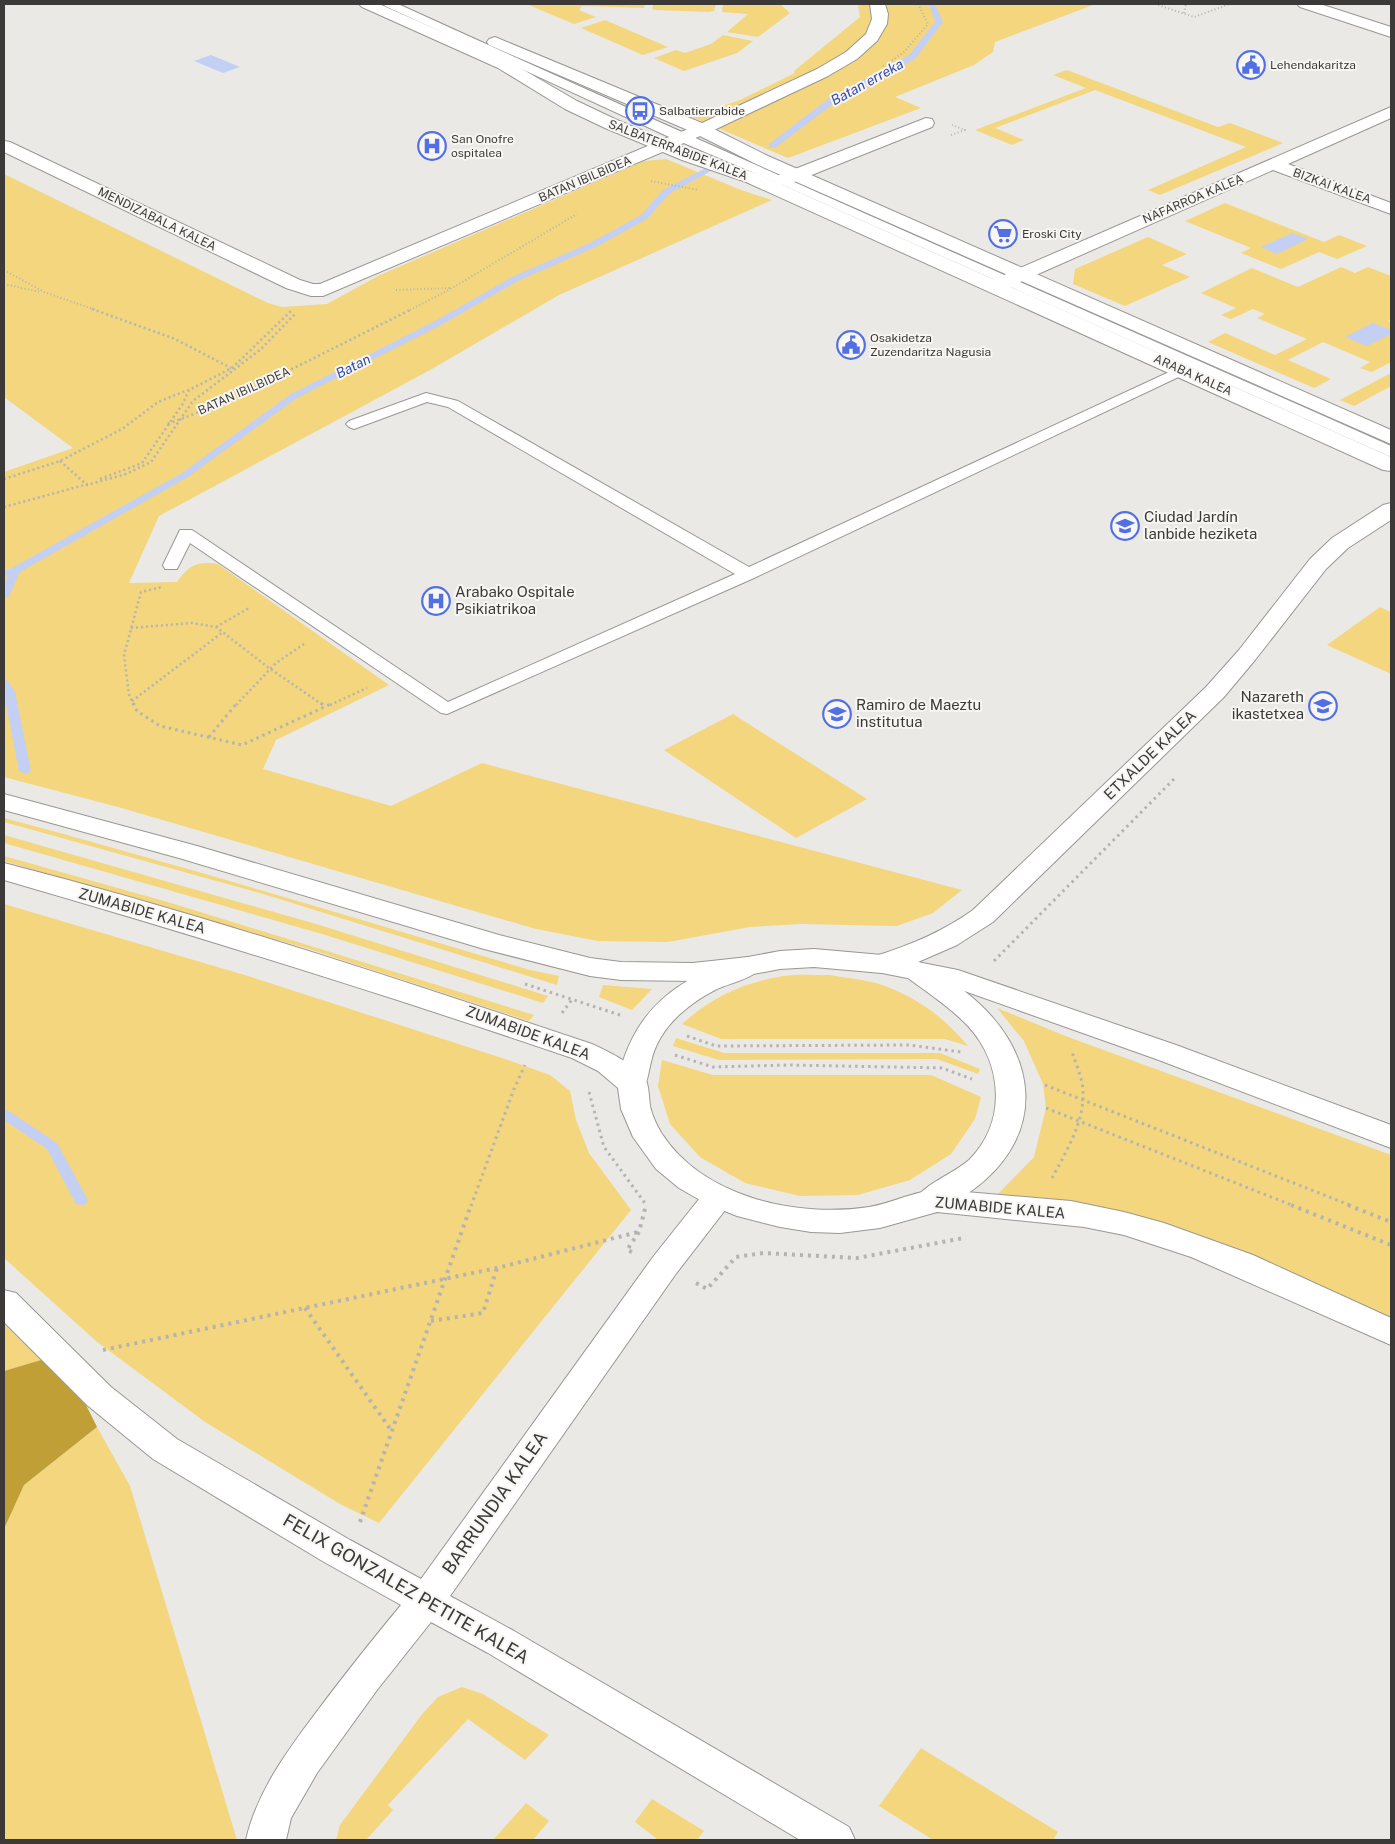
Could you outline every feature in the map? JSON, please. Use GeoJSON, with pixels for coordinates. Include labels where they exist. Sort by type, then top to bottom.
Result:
{"type":"FeatureCollection","features":[{"type":"Feature","properties":{"kind":"street","name":"SALBATERRABIDE KALEA"},"geometry":{"type":"LineString","coordinates":[[367,4],[504,65],[579,109],[662,146],[752,178],[1008,280]]}},
{"type":"Feature","properties":{"kind":"street","name":"SALBATERRABIDE KALEA"},"geometry":{"type":"LineString","coordinates":[[409,4],[703,130],[789,177],[1008,280]]}},
{"type":"Feature","properties":{"kind":"street","name":"BATAN IBILBIDEA"},"geometry":{"type":"LineString","coordinates":[[311,290],[331,288],[703,130],[815,76],[868,42],[877,29],[880,10],[877,4]]}},
{"type":"Feature","properties":{"kind":"street"},"geometry":{"type":"LineString","coordinates":[[1305,4],[1391,32]]}},
{"type":"Feature","properties":{"kind":"street","name":"NAFARROA KALEA"},"geometry":{"type":"LineString","coordinates":[[1008,280],[1391,112]]}},
{"type":"Feature","properties":{"kind":"street"},"geometry":{"type":"LineString","coordinates":[[789,177],[926,123]]}},
{"type":"Feature","properties":{"kind":"street","name":"MENDIZABALA KALEA"},"geometry":{"type":"LineString","coordinates":[[4,146],[293,284],[311,290]]}},
{"type":"Feature","properties":{"kind":"street","name":"BIZKAI KALEA"},"geometry":{"type":"LineString","coordinates":[[1272,164],[1391,208]]}},
{"type":"Feature","properties":{"kind":"street","name":"ARABA KALEA"},"geometry":{"type":"LineString","coordinates":[[1008,280],[1182,370],[1391,465]]}},
{"type":"Feature","properties":{"kind":"street","name":"ARABA KALEA"},"geometry":{"type":"LineString","coordinates":[[1008,280],[1391,438]]}},
{"type":"Feature","properties":{"kind":"street","name":"ETXALDE KALEA"},"geometry":{"type":"LineString","coordinates":[[882,964],[909,956],[946,940],[962,932],[983,916],[1215,692],[1323,559],[1340,543],[1391,510]]}},
{"type":"Feature","properties":{"kind":"street"},"geometry":{"type":"LineString","coordinates":[[4,802],[197,854],[494,943],[590,967],[652,973],[692,972],[748,966],[780,960],[814,958],[882,964],[958,979],[1065,1015],[1265,1088],[1391,1137]]}},
{"type":"Feature","properties":{"kind":"street","name":"ZUMABIDE KALEA"},"geometry":{"type":"LineString","coordinates":[[4,871],[551,1026],[582,1051],[608,1064],[632,1084],[636,1110],[647,1134],[664,1158],[688,1179],[718,1196],[746,1208],[777,1216],[808,1220],[840,1221],[872,1218],[902,1211],[930,1201],[1027,1208],[1084,1215],[1159,1234],[1251,1268],[1391,1332]]}},
{"type":"Feature","properties":{"kind":"street"},"geometry":{"type":"LineString","coordinates":[[632,1084],[634,1063],[652,1025],[670,1006],[693,989],[719,976],[748,966]]}},
{"type":"Feature","properties":{"kind":"street"},"geometry":{"type":"LineString","coordinates":[[918,971],[966,1008],[984,1026],[998,1046],[1008,1066],[1012,1094],[1009,1119],[999,1143],[982,1166],[958,1185],[930,1201]]}},
{"type":"Feature","properties":{"kind":"street","name":"BARRUNDIA KALEA"},"geometry":{"type":"LineString","coordinates":[[266,1840],[273,1813],[303,1761],[364,1678],[426,1601],[664,1266],[718,1196]]}},
{"type":"Feature","properties":{"kind":"street","name":"FELIX GONZALEZ PETITE KALEA"},"geometry":{"type":"LineString","coordinates":[[4,1302],[99,1396],[165,1449],[337,1551],[501,1642],[835,1840]]}},
{"type":"Feature","properties":{"kind":"lane","name":"SALBATERRABIDE KALEA"},"geometry":{"type":"LineString","coordinates":[[389,4],[682,138],[789,177]]}},
{"type":"Feature","properties":{"kind":"lane","name":"ARABA KALEA"},"geometry":{"type":"LineString","coordinates":[[1008,280],[1391,452]]}},
{"type":"Feature","properties":{"kind":"lane"},"geometry":{"type":"LineString","coordinates":[[170,566],[186,533],[447,709],[748,574],[1182,370]]}},
{"type":"Feature","properties":{"kind":"lane"},"geometry":{"type":"LineString","coordinates":[[354,424],[426,397],[453,404],[748,574]]}},
{"type":"Feature","properties":{"kind":"path"},"geometry":{"type":"LineString","coordinates":[[1155,4],[1194,17],[1230,4]]}},
{"type":"Feature","properties":{"kind":"path"},"geometry":{"type":"LineString","coordinates":[[1184,14],[1186,4]]}},
{"type":"Feature","properties":{"kind":"path"},"geometry":{"type":"LineString","coordinates":[[664,182],[690,189]]}},
{"type":"Feature","properties":{"kind":"path","name":"BATAN IBILBIDEA"},"geometry":{"type":"LineString","coordinates":[[168,424],[230,400],[452,288],[584,210]]}},
{"type":"Feature","properties":{"kind":"path"},"geometry":{"type":"LineString","coordinates":[[4,270],[44,292]]}},
{"type":"Feature","properties":{"kind":"path"},"geometry":{"type":"LineString","coordinates":[[4,284],[44,292],[174,339],[232,368]]}},
{"type":"Feature","properties":{"kind":"path","name":"BATAN IBILBIDEA"},"geometry":{"type":"LineString","coordinates":[[394,290],[452,288]]}},
{"type":"Feature","properties":{"kind":"path","name":"BATAN IBILBIDEA"},"geometry":{"type":"LineString","coordinates":[[4,479],[60,461],[122,429],[158,402],[189,390],[232,368],[292,310]]}},
{"type":"Feature","properties":{"kind":"path","name":"BATAN IBILBIDEA"},"geometry":{"type":"LineString","coordinates":[[4,507],[86,485],[142,463],[182,405],[189,390]]}},
{"type":"Feature","properties":{"kind":"path"},"geometry":{"type":"LineString","coordinates":[[60,461],[86,485]]}},
{"type":"Feature","properties":{"kind":"path"},"geometry":{"type":"LineString","coordinates":[[169,586],[141,592],[124,655],[129,696],[137,711],[160,726],[242,745],[396,674]]}},
{"type":"Feature","properties":{"kind":"path"},"geometry":{"type":"LineString","coordinates":[[216,627],[276,594]]}},
{"type":"Feature","properties":{"kind":"path"},"geometry":{"type":"LineString","coordinates":[[131,628],[192,623],[216,627],[269,668],[326,706]]}},
{"type":"Feature","properties":{"kind":"path"},"geometry":{"type":"LineString","coordinates":[[209,737],[269,668],[292,650],[331,630]]}},
{"type":"Feature","properties":{"kind":"path"},"geometry":{"type":"LineString","coordinates":[[132,701],[223,632]]}},
{"type":"Feature","properties":{"kind":"path"},"geometry":{"type":"LineString","coordinates":[[358,1527],[514,1088],[529,1057],[590,967]]}},
{"type":"Feature","properties":{"kind":"path"},"geometry":{"type":"LineString","coordinates":[[1027,1208],[1038,1198],[1052,1178],[1066,1152],[1078,1120],[1083,1090],[1068,1037],[1065,1015]]}},
{"type":"Feature","properties":{"kind":"path"},"geometry":{"type":"LineString","coordinates":[[551,1026],[568,1019]]}},
{"type":"Feature","properties":{"kind":"path"},"geometry":{"type":"LineString","coordinates":[[643,1044],[713,1067],[790,1065],[942,1068],[1078,1120],[1391,1245]]}},
{"type":"Feature","properties":{"kind":"path"},"geometry":{"type":"LineString","coordinates":[[97,1351],[497,1268],[638,1232]]}},
{"type":"Feature","properties":{"kind":"path"},"geometry":{"type":"LineString","coordinates":[[431,1321],[483,1313],[497,1268]]}},
{"type":"Feature","properties":{"kind":"path"},"geometry":{"type":"LineString","coordinates":[[305,1308],[392,1431]]}},
{"type":"Feature","properties":{"kind":"shaded area"},"geometry":{"type":"Polygon","coordinates":[[[526,4],[645,4],[644,8],[582,6],[579,10],[596,17],[574,24],[526,4]]]}},
{"type":"Feature","properties":{"kind":"shaded area"},"geometry":{"type":"Polygon","coordinates":[[[654,4],[716,4],[714,11],[709,12],[655,10],[652,9],[654,4]]]}},
{"type":"Feature","properties":{"kind":"shaded area"},"geometry":{"type":"Polygon","coordinates":[[[723,4],[781,5],[790,13],[758,37],[727,32],[748,14],[722,12],[723,4]]]}},
{"type":"Feature","properties":{"kind":"shaded area"},"geometry":{"type":"Polygon","coordinates":[[[858,4],[1096,4],[995,42],[993,52],[974,65],[895,97],[921,108],[788,158],[692,117],[740,100],[795,73],[794,71],[860,17],[858,4]]]}},
{"type":"Feature","properties":{"kind":"shaded area"},"geometry":{"type":"Polygon","coordinates":[[[605,20],[668,47],[643,55],[581,28],[605,20]]]}},
{"type":"Feature","properties":{"kind":"shaded area"},"geometry":{"type":"Polygon","coordinates":[[[723,35],[753,41],[737,53],[684,71],[654,58],[676,50],[685,53],[711,44],[723,35]]]}},
{"type":"Feature","properties":{"kind":"shaded area"},"geometry":{"type":"Polygon","coordinates":[[[1067,70],[1218,127],[1230,123],[1283,143],[1160,195],[1148,190],[1246,147],[1095,90],[995,128],[1024,140],[1012,145],[975,130],[1086,88],[1053,75],[1067,70]]]}},
{"type":"Feature","properties":{"kind":"shaded area"},"geometry":{"type":"Polygon","coordinates":[[[666,159],[741,190],[772,200],[559,295],[430,370],[159,516],[129,583],[177,582],[194,566],[204,563],[218,564],[389,685],[276,740],[263,769],[391,806],[482,763],[962,890],[933,913],[897,926],[801,924],[750,927],[668,942],[598,941],[536,929],[118,807],[4,777],[4,472],[73,448],[4,397],[4,174],[268,303],[282,307],[327,304],[380,275],[644,161],[666,159]]]}},
{"type":"Feature","properties":{"kind":"shaded area"},"geometry":{"type":"Polygon","coordinates":[[[1225,203],[1324,242],[1339,235],[1367,246],[1337,259],[1319,252],[1281,269],[1241,253],[1251,248],[1185,221],[1225,203]]]}},
{"type":"Feature","properties":{"kind":"shaded area"},"geometry":{"type":"Polygon","coordinates":[[[1148,237],[1187,254],[1162,265],[1190,277],[1125,306],[1073,284],[1075,269],[1148,237]]]}},
{"type":"Feature","properties":{"kind":"shaded area"},"geometry":{"type":"Polygon","coordinates":[[[1341,267],[1355,273],[1368,267],[1391,276],[1391,319],[1388,321],[1391,323],[1391,362],[1372,372],[1360,368],[1370,362],[1323,342],[1288,360],[1331,379],[1314,388],[1208,342],[1225,333],[1275,355],[1307,339],[1257,318],[1265,314],[1253,309],[1231,319],[1221,315],[1236,308],[1201,293],[1252,268],[1298,287],[1341,267]]]}},
{"type":"Feature","properties":{"kind":"shaded area"},"geometry":{"type":"Polygon","coordinates":[[[1391,373],[1391,386],[1354,406],[1340,400],[1391,373]]]}},
{"type":"Feature","properties":{"kind":"shaded area"},"geometry":{"type":"Polygon","coordinates":[[[1380,607],[1391,612],[1391,674],[1327,645],[1380,607]]]}},
{"type":"Feature","properties":{"kind":"shaded area"},"geometry":{"type":"Polygon","coordinates":[[[733,714],[867,799],[796,838],[664,750],[733,714]]]}},
{"type":"Feature","properties":{"kind":"shaded area"},"geometry":{"type":"Polygon","coordinates":[[[4,818],[202,873],[530,970],[559,976],[557,985],[263,894],[4,822],[4,818]]]}},
{"type":"Feature","properties":{"kind":"shaded area"},"geometry":{"type":"Polygon","coordinates":[[[4,835],[316,924],[548,996],[543,1003],[322,934],[4,843],[4,835]]]}},
{"type":"Feature","properties":{"kind":"shaded area"},"geometry":{"type":"Polygon","coordinates":[[[4,856],[171,903],[534,1015],[529,1021],[309,949],[4,861],[4,856]]]}},
{"type":"Feature","properties":{"kind":"shaded area"},"geometry":{"type":"Polygon","coordinates":[[[4,904],[248,976],[505,1059],[550,1075],[570,1091],[576,1120],[589,1153],[631,1210],[379,1523],[340,1504],[205,1422],[96,1341],[4,1258],[4,904]]]}},
{"type":"Feature","properties":{"kind":"shaded area"},"geometry":{"type":"Polygon","coordinates":[[[789,975],[830,975],[876,983],[915,1000],[938,1016],[968,1046],[945,1039],[721,1039],[682,1024],[693,1014],[716,999],[741,987],[789,975]]]}},
{"type":"Feature","properties":{"kind":"shaded area"},"geometry":{"type":"Polygon","coordinates":[[[603,985],[652,989],[632,1010],[599,997],[603,985]]]}},
{"type":"Feature","properties":{"kind":"shaded area"},"geometry":{"type":"Polygon","coordinates":[[[997,1008],[1068,1037],[1391,1155],[1391,1320],[1192,1235],[996,1196],[1034,1157],[1046,1108],[1043,1084],[1024,1041],[997,1008]]]}},
{"type":"Feature","properties":{"kind":"shaded area"},"geometry":{"type":"Polygon","coordinates":[[[676,1038],[724,1053],[940,1053],[980,1069],[978,1074],[937,1059],[719,1060],[673,1046],[676,1038]]]}},
{"type":"Feature","properties":{"kind":"shaded area"},"geometry":{"type":"Polygon","coordinates":[[[662,1060],[713,1075],[931,1075],[981,1097],[975,1119],[951,1154],[910,1180],[858,1195],[800,1196],[745,1183],[700,1157],[670,1124],[658,1086],[662,1060]]]}},
{"type":"Feature","properties":{"kind":"shaded area"},"geometry":{"type":"Polygon","coordinates":[[[4,1324],[41,1360],[4,1371],[4,1324]]]}},
{"type":"Feature","properties":{"kind":"shaded area"},"geometry":{"type":"Polygon","coordinates":[[[41,1360],[82,1397],[97,1427],[24,1485],[4,1529],[4,1371],[41,1360]]]}},
{"type":"Feature","properties":{"kind":"shaded area"},"geometry":{"type":"Polygon","coordinates":[[[97,1427],[130,1486],[237,1840],[4,1840],[4,1529],[24,1485],[97,1427]]]}},
{"type":"Feature","properties":{"kind":"shaded area"},"geometry":{"type":"Polygon","coordinates":[[[462,1687],[483,1694],[549,1735],[525,1760],[468,1719],[388,1805],[393,1810],[366,1840],[336,1840],[340,1825],[423,1713],[438,1697],[462,1687]]]}},
{"type":"Feature","properties":{"kind":"shaded area"},"geometry":{"type":"Polygon","coordinates":[[[921,1748],[1058,1832],[1053,1840],[933,1840],[879,1806],[921,1748]]]}},
{"type":"Feature","properties":{"kind":"shaded area"},"geometry":{"type":"Polygon","coordinates":[[[652,1799],[704,1831],[697,1840],[655,1840],[656,1838],[635,1822],[652,1799]]]}},
{"type":"Feature","properties":{"kind":"shaded area"},"geometry":{"type":"Polygon","coordinates":[[[526,1803],[549,1821],[533,1840],[493,1840],[526,1803]]]}},
{"type":"Feature","properties":{"kind":"water"},"geometry":{"type":"Polygon","coordinates":[[[211,55],[240,67],[223,73],[194,61],[211,55]]]}},
{"type":"Feature","properties":{"kind":"water"},"geometry":{"type":"Polygon","coordinates":[[[1292,233],[1308,239],[1277,254],[1261,247],[1292,233]]]}},
{"type":"Feature","properties":{"kind":"water"},"geometry":{"type":"Polygon","coordinates":[[[1373,323],[1391,330],[1391,334],[1367,346],[1345,337],[1373,323]]]}},
{"type":"Feature","properties":{"kind":"waterway","name":"Batan erreka"},"geometry":{"type":"LineString","coordinates":[[772,146],[834,99],[912,57],[939,22],[932,4]]}},
{"type":"Feature","properties":{"kind":"waterway","name":"Batan"},"geometry":{"type":"LineString","coordinates":[[16,570],[185,475],[294,396],[440,322],[515,279],[595,244],[644,217],[666,192],[707,171]]}},
{"type":"Feature","properties":{"kind":"waterway","name":"Batan"},"geometry":{"type":"LineString","coordinates":[[4,574],[16,570]]}},
{"type":"Feature","properties":{"kind":"waterway"},"geometry":{"type":"LineString","coordinates":[[4,596],[16,570]]}},
{"type":"Feature","properties":{"kind":"waterway"},"geometry":{"type":"LineString","coordinates":[[4,683],[9,692],[25,771]]}},
{"type":"Feature","properties":{"kind":"waterway"},"geometry":{"type":"LineString","coordinates":[[4,1113],[52,1146],[81,1200]]}},
{"type":"Feature","properties":{"kind":"place","name":"Lehendakaritza"},"geometry":{"type":"Point","coordinates":[1251,65]}},
{"type":"Feature","properties":{"kind":"place","name":"Salbatierrabide"},"geometry":{"type":"Point","coordinates":[640,111]}},
{"type":"Feature","properties":{"kind":"place","name":"San Onofre ospitalea"},"geometry":{"type":"Point","coordinates":[432,146]}},
{"type":"Feature","properties":{"kind":"place","name":"Eroski City"},"geometry":{"type":"Point","coordinates":[1003,234]}},
{"type":"Feature","properties":{"kind":"place","name":"Osakidetza Zuzendaritza Nagusia"},"geometry":{"type":"Point","coordinates":[851,345]}},
{"type":"Feature","properties":{"kind":"place","name":"Ciudad Jardín lanbide heziketa"},"geometry":{"type":"Point","coordinates":[1125,526]}},
{"type":"Feature","properties":{"kind":"place","name":"Arabako Ospitale Psikiatrikoa"},"geometry":{"type":"Point","coordinates":[436,601]}},
{"type":"Feature","properties":{"kind":"place","name":"Nazareth ikastetxea"},"geometry":{"type":"Point","coordinates":[1323,706]}},
{"type":"Feature","properties":{"kind":"place","name":"Ramiro de Maeztu institutua"},"geometry":{"type":"Point","coordinates":[837,714]}}]}
